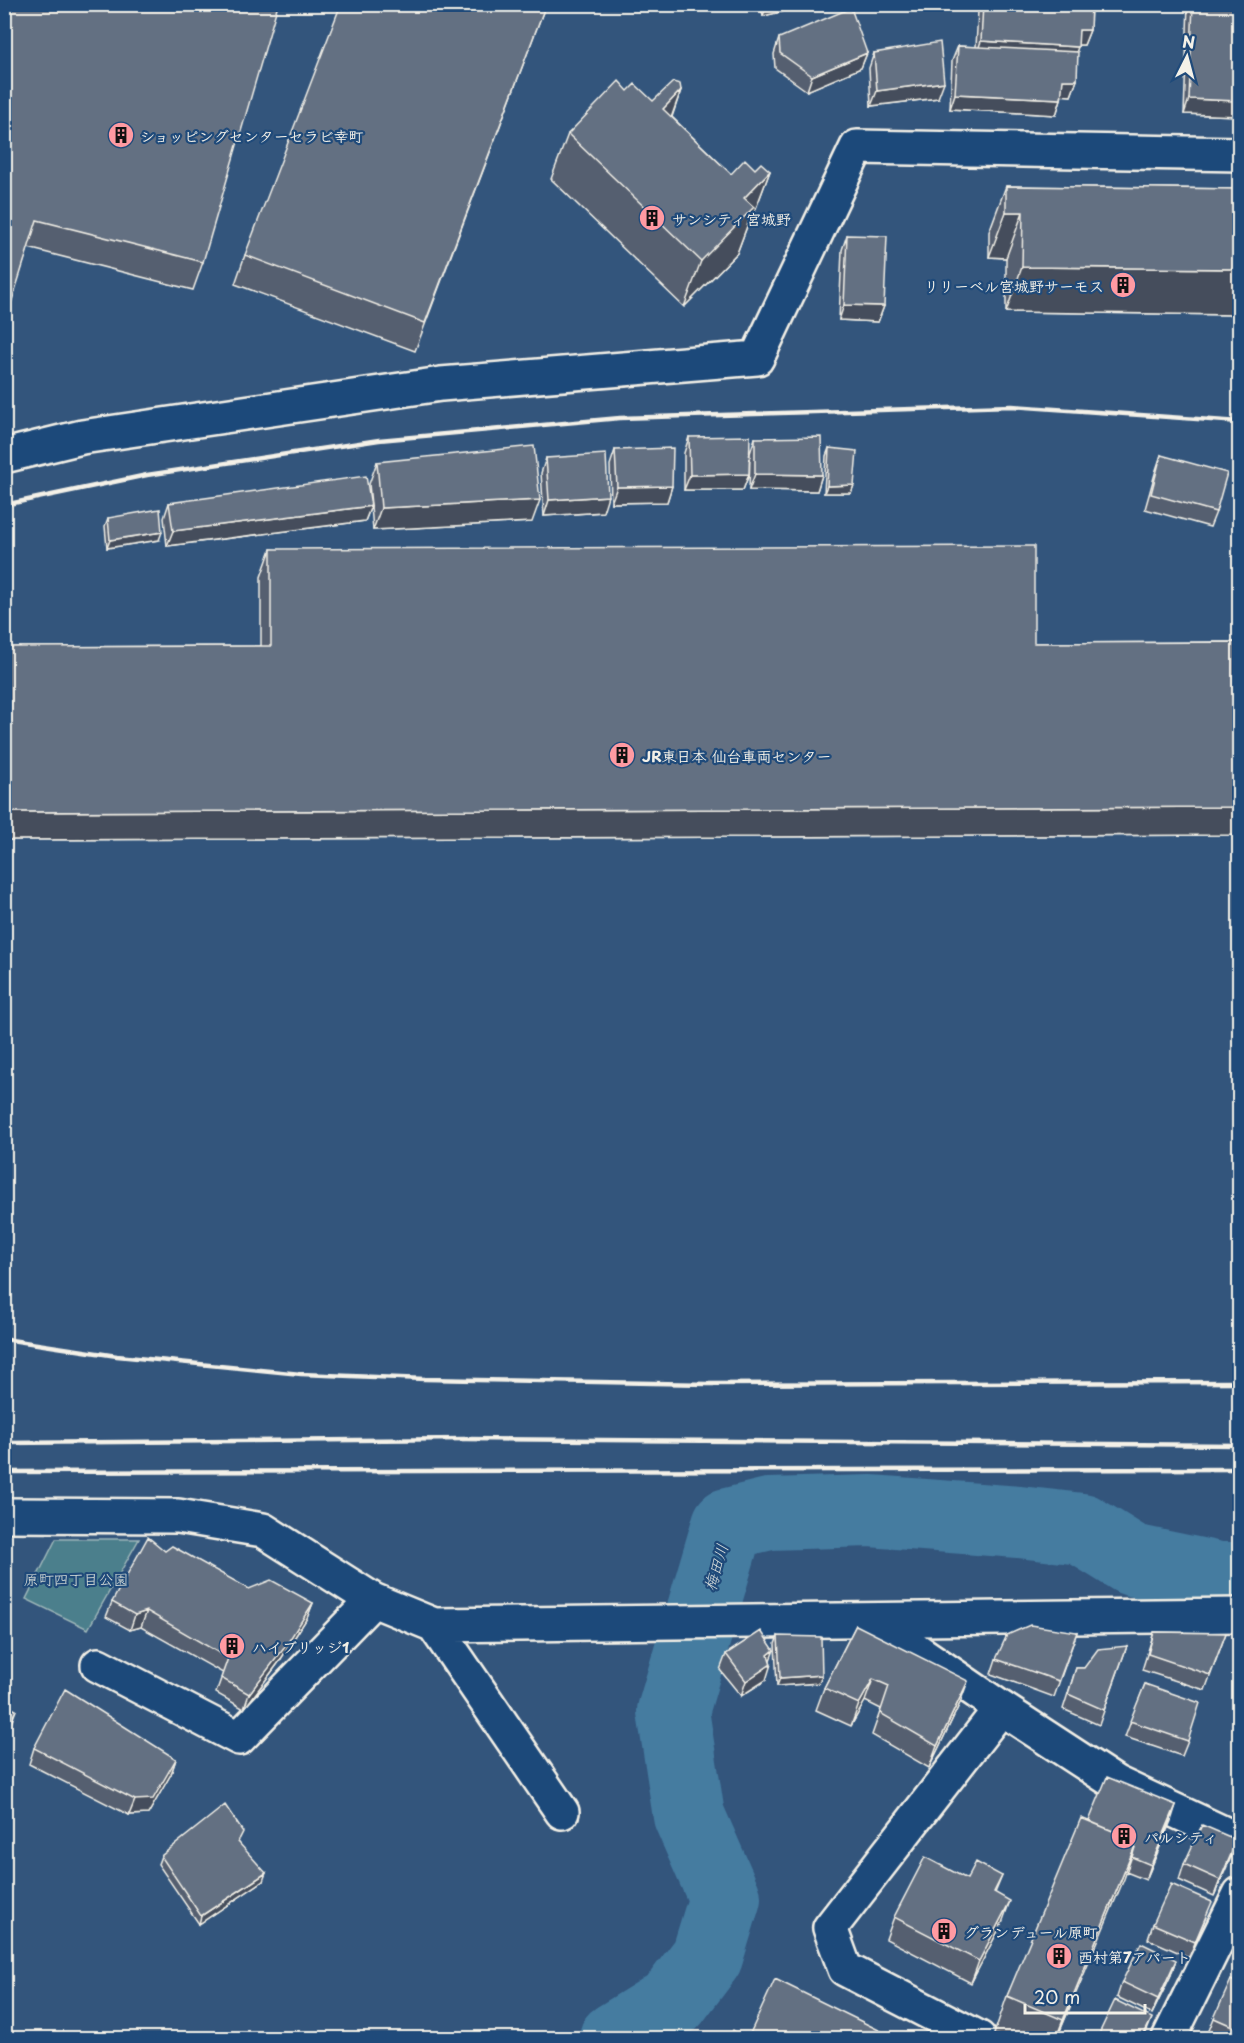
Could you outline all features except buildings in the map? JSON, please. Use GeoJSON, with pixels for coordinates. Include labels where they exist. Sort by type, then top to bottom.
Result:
{"type":"FeatureCollection","features":[{"type":"Feature","properties":{"kind":"street"},"geometry":{"type":"LineString","coordinates":[[4,456],[82,437],[441,384],[757,358],[857,147],[1239,154]]}},
{"type":"Feature","properties":{"kind":"street"},"geometry":{"type":"LineString","coordinates":[[4,1515],[178,1516],[263,1530],[373,1600],[434,1625],[1239,1615]]}},
{"type":"Feature","properties":{"kind":"street"},"geometry":{"type":"LineString","coordinates":[[98,1665],[239,1738],[373,1600]]}},
{"type":"Feature","properties":{"kind":"street"},"geometry":{"type":"LineString","coordinates":[[874,1621],[1116,1783],[1239,1841]]}},
{"type":"Feature","properties":{"kind":"street"},"geometry":{"type":"LineString","coordinates":[[434,1625],[562,1812]]}},
{"type":"Feature","properties":{"kind":"street"},"geometry":{"type":"LineString","coordinates":[[979,2038],[845,1969],[831,1928],[1001,1708]]}},
{"type":"Feature","properties":{"kind":"street"},"geometry":{"type":"LineString","coordinates":[[1169,2038],[1239,1894]]}},
{"type":"Feature","properties":{"kind":"green space","name":"原町四丁目公園"},"geometry":{"type":"Polygon","coordinates":[[[56,1539],[139,1539],[88,1629],[26,1599],[56,1539]]]}},
{"type":"Feature","properties":{"kind":"waterway","name":"梅田川"},"geometry":{"type":"LineString","coordinates":[[615,2038],[673,2002],[707,1957],[725,1898],[689,1816],[673,1711],[728,1524],[769,1514],[870,1511],[1019,1522],[1082,1529],[1132,1560],[1219,1578],[1240,1578]]}},
{"type":"Feature","properties":{"kind":"railway"},"geometry":{"type":"LineString","coordinates":[[4,505],[147,475],[379,440],[620,418],[1012,406],[1240,422]]}},
{"type":"Feature","properties":{"kind":"railway"},"geometry":{"type":"LineString","coordinates":[[4,1339],[117,1356],[301,1374],[425,1379],[708,1384],[1240,1382]]}},
{"type":"Feature","properties":{"kind":"railway"},"geometry":{"type":"LineString","coordinates":[[4,1443],[466,1439],[1240,1445]]}},
{"type":"Feature","properties":{"kind":"railway"},"geometry":{"type":"LineString","coordinates":[[4,1472],[1240,1469]]}},
{"type":"Feature","properties":{"kind":"place","name":"ショッピングセンターセラビ幸町"},"geometry":{"type":"Point","coordinates":[121,135]}},
{"type":"Feature","properties":{"kind":"place","name":"サンシティ宮城野"},"geometry":{"type":"Point","coordinates":[652,218]}},
{"type":"Feature","properties":{"kind":"place","name":"リリーベル宮城野サーモス"},"geometry":{"type":"Point","coordinates":[1123,285]}},
{"type":"Feature","properties":{"kind":"place","name":"JR東日本 仙台車両センター"},"geometry":{"type":"Point","coordinates":[622,755]}},
{"type":"Feature","properties":{"kind":"place","name":"ハイブリッジ1"},"geometry":{"type":"Point","coordinates":[232,1646]}},
{"type":"Feature","properties":{"kind":"place","name":"パルシティ"},"geometry":{"type":"Point","coordinates":[1124,1836]}},
{"type":"Feature","properties":{"kind":"place","name":"グランデュール原町"},"geometry":{"type":"Point","coordinates":[944,1931]}},
{"type":"Feature","properties":{"kind":"place","name":"西村第7アパート"},"geometry":{"type":"Point","coordinates":[1059,1956]}}]}
